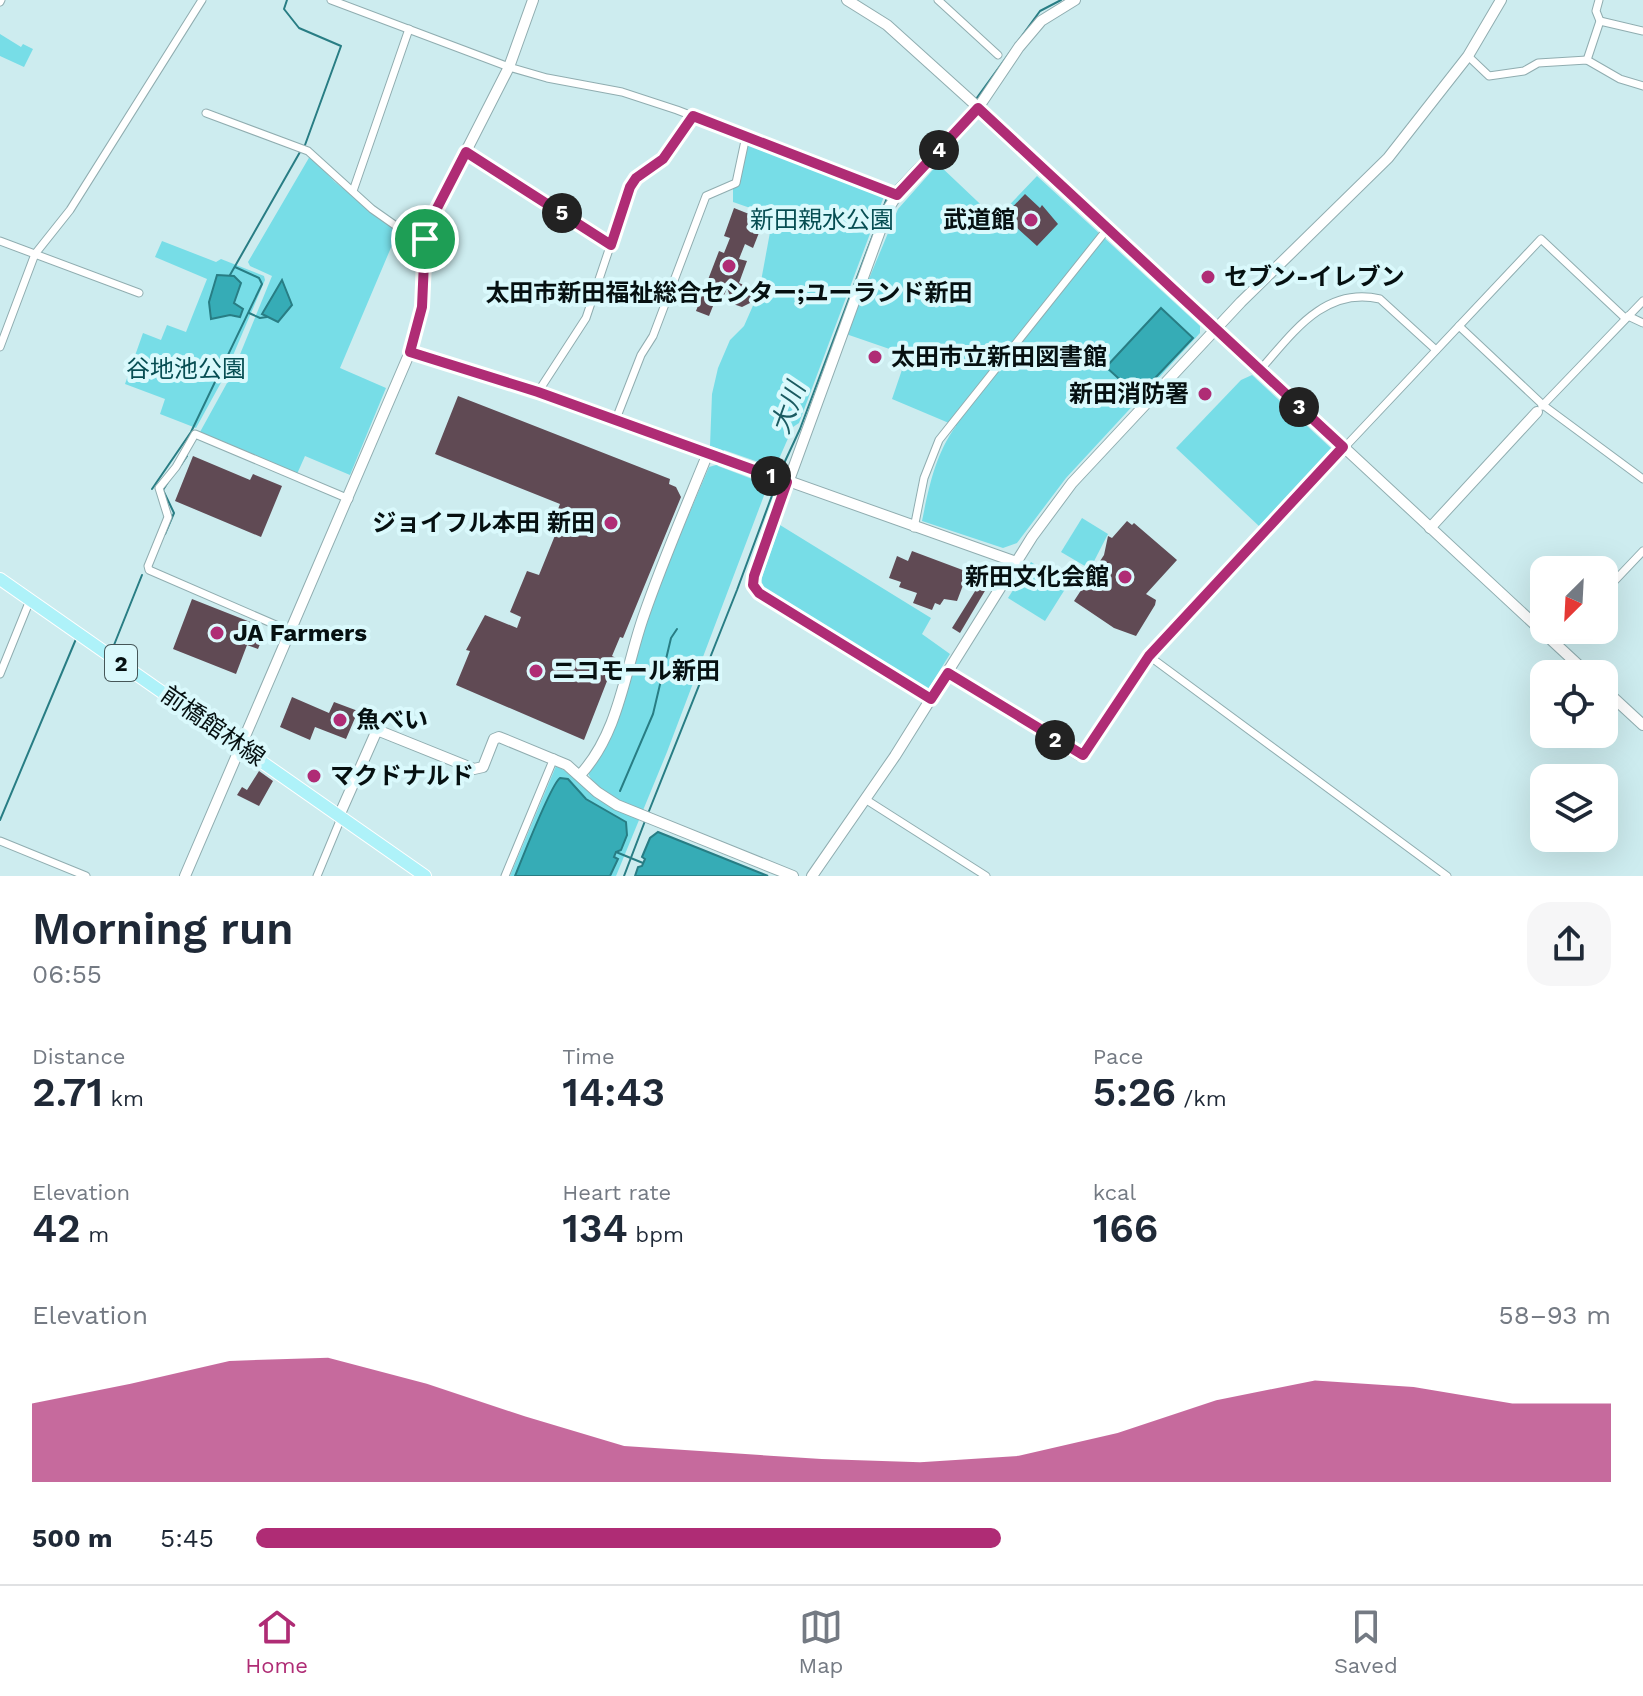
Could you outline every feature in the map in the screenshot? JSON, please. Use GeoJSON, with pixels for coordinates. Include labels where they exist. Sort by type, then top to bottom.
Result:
{"type":"FeatureCollection","features":[{"type":"Feature","properties":{"kind":"main road","name":"前橋館林線"},"geometry":{"type":"LineString","coordinates":[[0,579],[425,876]]}},
{"type":"Feature","properties":{"kind":"street"},"geometry":{"type":"LineString","coordinates":[[0,347],[35,254],[70,210],[202,0]]}},
{"type":"Feature","properties":{"kind":"street"},"geometry":{"type":"LineString","coordinates":[[331,0],[509,67],[547,78],[622,92],[693,116],[897,195]]}},
{"type":"Feature","properties":{"kind":"street"},"geometry":{"type":"LineString","coordinates":[[185,876],[410,352],[422,307],[425,239],[434,214],[509,67],[533,0]]}},
{"type":"Feature","properties":{"kind":"street"},"geometry":{"type":"LineString","coordinates":[[847,0],[887,25],[1530,620]]}},
{"type":"Feature","properties":{"kind":"street"},"geometry":{"type":"LineString","coordinates":[[938,0],[998,55]]}},
{"type":"Feature","properties":{"kind":"street"},"geometry":{"type":"LineString","coordinates":[[931,699],[755,589],[754,576],[785,481],[880,229],[897,195],[1041,21],[1075,0]]}},
{"type":"Feature","properties":{"kind":"street"},"geometry":{"type":"LineString","coordinates":[[812,876],[948,673],[1016,562],[1072,483],[1216,329],[1388,158],[1468,56],[1501,0]]}},
{"type":"Feature","properties":{"kind":"street"},"geometry":{"type":"LineString","coordinates":[[1587,60],[1600,21],[1596,11],[1599,0]]}},
{"type":"Feature","properties":{"kind":"street"},"geometry":{"type":"LineString","coordinates":[[1600,21],[1643,31]]}},
{"type":"Feature","properties":{"kind":"street"},"geometry":{"type":"LineString","coordinates":[[353,191],[409,29]]}},
{"type":"Feature","properties":{"kind":"street"},"geometry":{"type":"LineString","coordinates":[[1468,56],[1495,77],[1524,71],[1538,63],[1587,60],[1620,79],[1643,86]]}},
{"type":"Feature","properties":{"kind":"street"},"geometry":{"type":"LineString","coordinates":[[206,113],[308,151],[399,228],[425,239]]}},
{"type":"Feature","properties":{"kind":"street"},"geometry":{"type":"LineString","coordinates":[[538,392],[586,318],[630,187],[636,178],[663,159],[693,116]]}},
{"type":"Feature","properties":{"kind":"street"},"geometry":{"type":"LineString","coordinates":[[616,419],[657,325],[706,196],[736,183],[746,136]]}},
{"type":"Feature","properties":{"kind":"street"},"geometry":{"type":"LineString","coordinates":[[466,152],[611,245]]}},
{"type":"Feature","properties":{"kind":"street"},"geometry":{"type":"LineString","coordinates":[[914,528],[924,478],[939,440],[1108,228]]}},
{"type":"Feature","properties":{"kind":"street"},"geometry":{"type":"LineString","coordinates":[[948,673],[1083,755],[1149,656],[1541,239],[1627,317],[1643,323]]}},
{"type":"Feature","properties":{"kind":"street"},"geometry":{"type":"LineString","coordinates":[[0,241],[139,293]]}},
{"type":"Feature","properties":{"kind":"street"},"geometry":{"type":"LineString","coordinates":[[1260,370],[1311,313],[1327,304],[1349,299],[1380,299],[1436,350]]}},
{"type":"Feature","properties":{"kind":"street"},"geometry":{"type":"LineString","coordinates":[[1430,528],[1643,301]]}},
{"type":"Feature","properties":{"kind":"street"},"geometry":{"type":"LineString","coordinates":[[1459,326],[1540,408],[1643,479]]}},
{"type":"Feature","properties":{"kind":"street"},"geometry":{"type":"LineString","coordinates":[[410,352],[616,419],[1016,562]]}},
{"type":"Feature","properties":{"kind":"street"},"geometry":{"type":"LineString","coordinates":[[292,632],[149,570],[168,517],[159,488],[176,467],[195,434],[349,499]]}},
{"type":"Feature","properties":{"kind":"street"},"geometry":{"type":"LineString","coordinates":[[580,775],[598,751],[613,718],[651,596],[708,453]]}},
{"type":"Feature","properties":{"kind":"street"},"geometry":{"type":"LineString","coordinates":[[1618,577],[1643,551]]}},
{"type":"Feature","properties":{"kind":"street"},"geometry":{"type":"LineString","coordinates":[[0,674],[30,600]]}},
{"type":"Feature","properties":{"kind":"street"},"geometry":{"type":"LineString","coordinates":[[1556,644],[1573,660]]}},
{"type":"Feature","properties":{"kind":"street"},"geometry":{"type":"LineString","coordinates":[[1149,656],[1447,876]]}},
{"type":"Feature","properties":{"kind":"street"},"geometry":{"type":"LineString","coordinates":[[1618,702],[1643,725]]}},
{"type":"Feature","properties":{"kind":"street"},"geometry":{"type":"LineString","coordinates":[[317,876],[372,735],[377,730],[474,769],[483,767],[496,737],[554,758],[580,775],[607,799],[639,814],[793,876]]}},
{"type":"Feature","properties":{"kind":"street"},"geometry":{"type":"LineString","coordinates":[[505,876],[554,758]]}},
{"type":"Feature","properties":{"kind":"street"},"geometry":{"type":"LineString","coordinates":[[865,799],[986,876]]}},
{"type":"Feature","properties":{"kind":"street"},"geometry":{"type":"LineString","coordinates":[[0,841],[86,876]]}},
{"type":"Feature","properties":{"kind":"green space"},"geometry":{"type":"Polygon","coordinates":[[[0,34],[21,47],[23,44],[33,49],[24,67],[0,56],[0,34]]]}},
{"type":"Feature","properties":{"kind":"green space","name":"新田親水公園"},"geometry":{"type":"Polygon","coordinates":[[[752,142],[886,191],[799,423],[793,427],[775,468],[724,450],[718,466],[768,485],[667,752],[616,876],[510,876],[556,766],[573,775],[607,805],[636,818],[601,791],[588,772],[638,650],[658,587],[709,467],[716,465],[722,450],[710,446],[712,394],[718,368],[730,340],[744,326],[759,292],[773,216],[733,202],[733,187],[747,144],[752,142]]]}},
{"type":"Feature","properties":{"kind":"green space"},"geometry":{"type":"Polygon","coordinates":[[[310,156],[335,182],[398,231],[340,368],[386,388],[350,475],[305,456],[297,474],[200,432],[232,374],[272,276],[250,266],[248,262],[310,156]]]}},
{"type":"Feature","properties":{"kind":"green space"},"geometry":{"type":"Polygon","coordinates":[[[938,164],[996,219],[1037,176],[1200,326],[1200,333],[1066,478],[1017,543],[1003,548],[922,521],[938,460],[956,426],[892,399],[907,355],[846,334],[898,209],[938,164]]]}},
{"type":"Feature","properties":{"kind":"green space","name":"谷地池公園"},"geometry":{"type":"Polygon","coordinates":[[[162,241],[216,262],[221,259],[264,276],[265,280],[223,379],[196,428],[160,414],[165,399],[125,384],[143,333],[161,340],[167,325],[186,332],[207,279],[155,257],[162,241]]]}},
{"type":"Feature","properties":{"kind":"green space"},"geometry":{"type":"Polygon","coordinates":[[[1252,375],[1332,449],[1260,527],[1176,448],[1241,380],[1252,375]]]}},
{"type":"Feature","properties":{"kind":"green space"},"geometry":{"type":"Polygon","coordinates":[[[1082,518],[1108,534],[1090,569],[1061,552],[1082,518]]]}},
{"type":"Feature","properties":{"kind":"green space"},"geometry":{"type":"Polygon","coordinates":[[[780,525],[931,618],[922,634],[950,654],[927,691],[765,591],[761,580],[780,525]]]}},
{"type":"Feature","properties":{"kind":"green space"},"geometry":{"type":"Polygon","coordinates":[[[1031,562],[1067,586],[1045,621],[1008,598],[1031,562]]]}},
{"type":"Feature","properties":{"kind":"shaded area"},"geometry":{"type":"Polygon","coordinates":[[[217,275],[234,276],[241,283],[234,303],[243,309],[240,317],[230,315],[211,319],[209,302],[217,275]]]}},
{"type":"Feature","properties":{"kind":"shaded area"},"geometry":{"type":"Polygon","coordinates":[[[282,280],[292,305],[278,322],[262,314],[282,280]]]}},
{"type":"Feature","properties":{"kind":"shaded area"},"geometry":{"type":"Polygon","coordinates":[[[1161,308],[1193,338],[1138,396],[1106,367],[1161,308]]]}},
{"type":"Feature","properties":{"kind":"shaded area"},"geometry":{"type":"Polygon","coordinates":[[[560,778],[568,779],[586,799],[626,822],[627,835],[621,850],[616,852],[614,857],[618,859],[610,876],[515,876],[544,807],[560,778]]]}},
{"type":"Feature","properties":{"kind":"shaded area"},"geometry":{"type":"Polygon","coordinates":[[[658,832],[768,876],[635,876],[645,859],[642,857],[650,838],[658,832]]]}},
{"type":"Feature","properties":{"kind":"building","name":"武道館"},"geometry":{"type":"Polygon","coordinates":[[[1025,194],[1040,208],[1042,205],[1058,224],[1037,246],[1004,216],[1025,194]]]}},
{"type":"Feature","properties":{"kind":"building","name":"太田市新田福祉総合センター;ユーランド新田"},"geometry":{"type":"Polygon","coordinates":[[[734,208],[764,220],[753,248],[745,244],[739,259],[747,261],[739,283],[749,287],[753,295],[750,303],[742,307],[733,304],[727,288],[723,298],[717,296],[709,316],[696,311],[719,251],[724,253],[730,238],[724,236],[734,208]]]}},
{"type":"Feature","properties":{"kind":"building","name":"ジョイフル本田 新田"},"geometry":{"type":"Polygon","coordinates":[[[458,396],[670,479],[669,484],[676,487],[681,497],[623,638],[620,637],[612,656],[616,658],[584,740],[456,685],[470,651],[466,650],[485,615],[517,628],[521,617],[510,612],[527,571],[539,575],[556,533],[550,530],[560,504],[435,454],[458,396]]]}},
{"type":"Feature","properties":{"kind":"building"},"geometry":{"type":"Polygon","coordinates":[[[193,456],[250,480],[253,474],[282,486],[261,537],[175,501],[193,456]]]}},
{"type":"Feature","properties":{"kind":"building","name":"新田文化会館"},"geometry":{"type":"Polygon","coordinates":[[[1127,521],[1132,525],[1134,523],[1177,560],[1146,594],[1156,600],[1155,605],[1136,636],[1114,628],[1074,601],[1104,555],[1108,536],[1112,538],[1127,521]]]}},
{"type":"Feature","properties":{"kind":"building"},"geometry":{"type":"Polygon","coordinates":[[[912,551],[968,572],[957,601],[944,599],[940,605],[935,603],[932,610],[913,603],[917,593],[899,587],[901,582],[889,578],[897,556],[908,561],[912,551]]]}},
{"type":"Feature","properties":{"kind":"building"},"geometry":{"type":"Polygon","coordinates":[[[982,580],[989,584],[960,633],[952,628],[982,580]]]}},
{"type":"Feature","properties":{"kind":"building","name":"JA Farmers"},"geometry":{"type":"Polygon","coordinates":[[[192,599],[258,625],[251,640],[260,644],[258,649],[247,645],[236,674],[173,649],[192,599]]]}},
{"type":"Feature","properties":{"kind":"building"},"geometry":{"type":"Polygon","coordinates":[[[292,697],[329,713],[334,702],[358,711],[346,739],[315,727],[310,740],[280,727],[292,697]]]}},
{"type":"Feature","properties":{"kind":"building"},"geometry":{"type":"Polygon","coordinates":[[[259,771],[273,781],[259,806],[237,795],[242,787],[247,790],[259,771]]]}},
{"type":"Feature","properties":{"kind":"waterway"},"geometry":{"type":"LineString","coordinates":[[287,0],[284,9],[299,28],[341,46],[305,145]]}},
{"type":"Feature","properties":{"kind":"waterway","name":"大川"},"geometry":{"type":"LineString","coordinates":[[976,99],[1040,11],[1061,0]]}},
{"type":"Feature","properties":{"kind":"waterway","name":"大川"},"geometry":{"type":"LineString","coordinates":[[892,190],[970,107]]}},
{"type":"Feature","properties":{"kind":"waterway"},"geometry":{"type":"LineString","coordinates":[[230,275],[300,152]]}},
{"type":"Feature","properties":{"kind":"waterway","name":"大川"},"geometry":{"type":"LineString","coordinates":[[780,472],[800,429],[888,195]]}},
{"type":"Feature","properties":{"kind":"waterway"},"geometry":{"type":"LineString","coordinates":[[152,489],[191,432],[262,284],[259,278],[235,267]]}},
{"type":"Feature","properties":{"kind":"waterway"},"geometry":{"type":"LineString","coordinates":[[249,313],[260,318],[267,317]]}},
{"type":"Feature","properties":{"kind":"waterway"},"geometry":{"type":"LineString","coordinates":[[181,465],[187,456]]}},
{"type":"Feature","properties":{"kind":"waterway"},"geometry":{"type":"LineString","coordinates":[[165,534],[174,513],[163,490],[170,479]]}},
{"type":"Feature","properties":{"kind":"waterway","name":"大川"},"geometry":{"type":"LineString","coordinates":[[649,811],[777,482]]}},
{"type":"Feature","properties":{"kind":"waterway"},"geometry":{"type":"LineString","coordinates":[[112,650],[142,575]]}},
{"type":"Feature","properties":{"kind":"waterway"},"geometry":{"type":"LineString","coordinates":[[620,791],[653,714],[671,638],[677,629]]}},
{"type":"Feature","properties":{"kind":"waterway"},"geometry":{"type":"LineString","coordinates":[[0,820],[76,639]]}},
{"type":"Feature","properties":{"kind":"waterway","name":"大川"},"geometry":{"type":"LineString","coordinates":[[624,876],[645,821]]}},
{"type":"Feature","properties":{"kind":"waterway","name":"大川"},"geometry":{"type":"LineString","coordinates":[[616,852],[643,863]]}},
{"type":"Feature","properties":{"kind":"place","name":"武道館"},"geometry":{"type":"Point","coordinates":[1031,220]}},
{"type":"Feature","properties":{"kind":"place","name":"太田市新田福祉総合センター;ユーランド新田"},"geometry":{"type":"Point","coordinates":[729,266]}},
{"type":"Feature","properties":{"kind":"place","name":"セブン-イレブン"},"geometry":{"type":"Point","coordinates":[1208,277]}},
{"type":"Feature","properties":{"kind":"place","name":"太田市立新田図書館"},"geometry":{"type":"Point","coordinates":[875,357]}},
{"type":"Feature","properties":{"kind":"place","name":"新田消防署"},"geometry":{"type":"Point","coordinates":[1205,394]}},
{"type":"Feature","properties":{"kind":"place","name":"ジョイフル本田 新田"},"geometry":{"type":"Point","coordinates":[611,523]}},
{"type":"Feature","properties":{"kind":"place","name":"新田文化会館"},"geometry":{"type":"Point","coordinates":[1125,577]}},
{"type":"Feature","properties":{"kind":"place","name":"JA Farmers"},"geometry":{"type":"Point","coordinates":[217,633]}},
{"type":"Feature","properties":{"kind":"place","name":"ニコモール新田"},"geometry":{"type":"Point","coordinates":[536,671]}},
{"type":"Feature","properties":{"kind":"place","name":"魚べい"},"geometry":{"type":"Point","coordinates":[340,720]}},
{"type":"Feature","properties":{"kind":"place","name":"マクドナルド"},"geometry":{"type":"Point","coordinates":[314,776]}},
{"type":"Feature","properties":{"kind":"route"},"geometry":{"type":"LineString","coordinates":[[978,108],[1343,447],[1149,656],[1087,753],[1079,755],[948,673],[931,699],[759,593],[753,585],[754,576],[787,482],[594,411],[410,352],[422,307],[425,239],[434,214],[466,152],[611,245],[630,187],[636,178],[663,159],[669,146],[693,116],[897,195],[978,108]]}}]}
